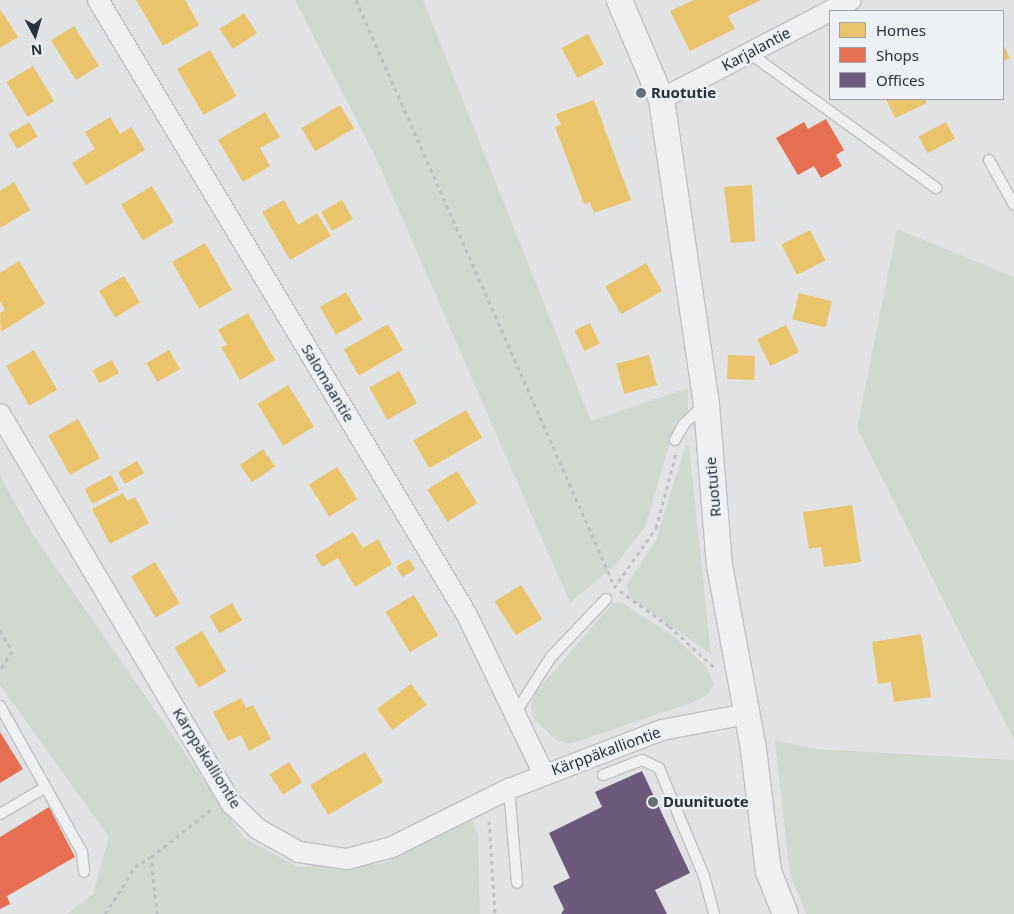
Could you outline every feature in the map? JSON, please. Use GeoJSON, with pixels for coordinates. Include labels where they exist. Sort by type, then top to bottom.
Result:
{"type":"FeatureCollection","features":[{"type":"Feature","properties":{"kind":"street","name":"Salomaantie"},"geometry":{"type":"LineString","coordinates":[[98,0],[467,615],[516,712],[544,774]]}},
{"type":"Feature","properties":{"kind":"street","name":"Ruotutie"},"geometry":{"type":"LineString","coordinates":[[619,0],[661,99],[706,404],[719,565],[747,714],[768,871],[785,914]]}},
{"type":"Feature","properties":{"kind":"street","name":"Karjalantie"},"geometry":{"type":"LineString","coordinates":[[832,10],[851,0]]}},
{"type":"Feature","properties":{"kind":"street","name":"Karjalantie"},"geometry":{"type":"LineString","coordinates":[[661,99],[829,11]]}},
{"type":"Feature","properties":{"kind":"street","name":"Kärppäkalliontie"},"geometry":{"type":"LineString","coordinates":[[0,414],[232,804],[258,829],[299,852],[347,859],[392,846],[509,789],[662,730],[747,714]]}},
{"type":"Feature","properties":{"kind":"lane"},"geometry":{"type":"LineString","coordinates":[[749,53],[936,188]]}},
{"type":"Feature","properties":{"kind":"lane"},"geometry":{"type":"LineString","coordinates":[[989,160],[1014,205]]}},
{"type":"Feature","properties":{"kind":"lane"},"geometry":{"type":"LineString","coordinates":[[675,440],[684,424],[706,404]]}},
{"type":"Feature","properties":{"kind":"lane"},"geometry":{"type":"LineString","coordinates":[[516,712],[551,657],[606,599]]}},
{"type":"Feature","properties":{"kind":"lane"},"geometry":{"type":"LineString","coordinates":[[0,706],[82,852],[84,872]]}},
{"type":"Feature","properties":{"kind":"lane"},"geometry":{"type":"LineString","coordinates":[[603,775],[642,760],[659,768],[704,876],[714,914]]}},
{"type":"Feature","properties":{"kind":"lane"},"geometry":{"type":"LineString","coordinates":[[0,814],[46,787]]}},
{"type":"Feature","properties":{"kind":"lane"},"geometry":{"type":"LineString","coordinates":[[509,789],[517,883]]}},
{"type":"Feature","properties":{"kind":"path"},"geometry":{"type":"LineString","coordinates":[[356,0],[615,587],[669,626],[720,673]]}},
{"type":"Feature","properties":{"kind":"path"},"geometry":{"type":"LineString","coordinates":[[606,599],[656,528],[676,465],[675,440]]}},
{"type":"Feature","properties":{"kind":"path"},"geometry":{"type":"LineString","coordinates":[[0,630],[12,651],[0,670]]}},
{"type":"Feature","properties":{"kind":"path"},"geometry":{"type":"LineString","coordinates":[[488,800],[495,914]]}},
{"type":"Feature","properties":{"kind":"path"},"geometry":{"type":"LineString","coordinates":[[105,914],[135,867],[151,857],[214,807]]}},
{"type":"Feature","properties":{"kind":"path"},"geometry":{"type":"LineString","coordinates":[[151,857],[158,914]]}},
{"type":"Feature","properties":{"kind":"shaded area"},"geometry":{"type":"Polygon","coordinates":[[[295,0],[423,0],[591,421],[688,388],[688,413],[676,422],[645,527],[615,565],[570,603],[375,156],[295,0]]]}},
{"type":"Feature","properties":{"kind":"shaded area"},"geometry":{"type":"Polygon","coordinates":[[[897,229],[1014,277],[1014,740],[857,428],[897,229]]]}},
{"type":"Feature","properties":{"kind":"shaded area"},"geometry":{"type":"Polygon","coordinates":[[[686,444],[689,446],[711,654],[632,599],[626,586],[656,540],[686,444]]]}},
{"type":"Feature","properties":{"kind":"shaded area"},"geometry":{"type":"Polygon","coordinates":[[[0,476],[32,533],[244,838],[298,867],[381,864],[472,820],[478,836],[480,914],[67,914],[93,894],[109,837],[0,685],[0,476]]]}},
{"type":"Feature","properties":{"kind":"shaded area"},"geometry":{"type":"Polygon","coordinates":[[[613,603],[622,603],[674,636],[706,667],[714,684],[707,695],[694,702],[569,744],[556,740],[534,719],[531,706],[536,692],[613,603]]]}},
{"type":"Feature","properties":{"kind":"shaded area"},"geometry":{"type":"Polygon","coordinates":[[[775,740],[814,749],[1014,760],[1014,914],[806,914],[790,874],[775,740]]]}},
{"type":"Feature","properties":{"kind":"building: Homes"},"geometry":{"type":"Polygon","coordinates":[[[136,0],[185,0],[199,25],[163,46],[136,0]]]}},
{"type":"Feature","properties":{"kind":"building: Homes"},"geometry":{"type":"Polygon","coordinates":[[[694,0],[761,0],[728,16],[735,29],[690,51],[670,11],[694,0]]]}},
{"type":"Feature","properties":{"kind":"building: Homes"},"geometry":{"type":"Polygon","coordinates":[[[0,9],[18,37],[0,48],[0,9]]]}},
{"type":"Feature","properties":{"kind":"building: Homes"},"geometry":{"type":"Polygon","coordinates":[[[244,13],[257,33],[233,49],[220,29],[244,13]]]}},
{"type":"Feature","properties":{"kind":"building: Homes"},"geometry":{"type":"Polygon","coordinates":[[[74,26],[99,66],[76,80],[51,40],[74,26]]]}},
{"type":"Feature","properties":{"kind":"building: Homes"},"geometry":{"type":"Polygon","coordinates":[[[588,34],[604,64],[577,78],[562,48],[588,34]]]}},
{"type":"Feature","properties":{"kind":"building: Homes"},"geometry":{"type":"Polygon","coordinates":[[[1004,46],[1010,58],[1004,61],[1004,46]]]}},
{"type":"Feature","properties":{"kind":"building: Homes"},"geometry":{"type":"Polygon","coordinates":[[[210,50],[236,96],[204,115],[177,69],[210,50]]]}},
{"type":"Feature","properties":{"kind":"building: Homes"},"geometry":{"type":"Polygon","coordinates":[[[33,66],[54,101],[28,117],[6,82],[33,66]]]}},
{"type":"Feature","properties":{"kind":"building: Homes"},"geometry":{"type":"Polygon","coordinates":[[[594,100],[631,200],[594,213],[590,202],[584,204],[555,127],[561,125],[556,114],[594,100]]]}},
{"type":"Feature","properties":{"kind":"building: Homes"},"geometry":{"type":"Polygon","coordinates":[[[886,100],[926,100],[927,103],[895,118],[886,100]]]}},
{"type":"Feature","properties":{"kind":"building: Homes"},"geometry":{"type":"Polygon","coordinates":[[[340,105],[354,128],[315,151],[301,128],[340,105]]]}},
{"type":"Feature","properties":{"kind":"building: Homes"},"geometry":{"type":"Polygon","coordinates":[[[265,112],[280,137],[260,148],[270,166],[243,182],[218,140],[265,112]]]}},
{"type":"Feature","properties":{"kind":"building: Homes"},"geometry":{"type":"Polygon","coordinates":[[[110,117],[120,134],[131,127],[145,150],[86,185],[72,163],[95,149],[85,132],[110,117]]]}},
{"type":"Feature","properties":{"kind":"building: Homes"},"geometry":{"type":"Polygon","coordinates":[[[29,122],[38,137],[17,149],[8,134],[29,122]]]}},
{"type":"Feature","properties":{"kind":"building: Homes"},"geometry":{"type":"Polygon","coordinates":[[[946,122],[955,139],[928,153],[919,137],[946,122]]]}},
{"type":"Feature","properties":{"kind":"building: Homes"},"geometry":{"type":"Polygon","coordinates":[[[14,182],[30,210],[0,228],[0,191],[14,182]]]}},
{"type":"Feature","properties":{"kind":"building: Homes"},"geometry":{"type":"Polygon","coordinates":[[[752,185],[755,241],[731,243],[724,187],[752,185]]]}},
{"type":"Feature","properties":{"kind":"building: Homes"},"geometry":{"type":"Polygon","coordinates":[[[152,186],[174,222],[143,241],[121,205],[152,186]]]}},
{"type":"Feature","properties":{"kind":"building: Homes"},"geometry":{"type":"Polygon","coordinates":[[[284,200],[298,225],[317,213],[331,236],[290,260],[262,212],[284,200]]]}},
{"type":"Feature","properties":{"kind":"building: Homes"},"geometry":{"type":"Polygon","coordinates":[[[342,200],[353,219],[332,231],[321,212],[342,200]]]}},
{"type":"Feature","properties":{"kind":"building: Homes"},"geometry":{"type":"Polygon","coordinates":[[[810,230],[825,260],[797,275],[781,245],[810,230]]]}},
{"type":"Feature","properties":{"kind":"building: Homes"},"geometry":{"type":"Polygon","coordinates":[[[205,243],[232,290],[199,309],[172,262],[205,243]]]}},
{"type":"Feature","properties":{"kind":"building: Homes"},"geometry":{"type":"Polygon","coordinates":[[[19,261],[45,304],[1,332],[0,313],[5,310],[0,301],[0,273],[19,261]]]}},
{"type":"Feature","properties":{"kind":"building: Homes"},"geometry":{"type":"Polygon","coordinates":[[[646,263],[662,291],[621,314],[605,286],[646,263]]]}},
{"type":"Feature","properties":{"kind":"building: Homes"},"geometry":{"type":"Polygon","coordinates":[[[124,276],[140,303],[115,318],[99,291],[124,276]]]}},
{"type":"Feature","properties":{"kind":"building: Homes"},"geometry":{"type":"Polygon","coordinates":[[[346,292],[362,320],[336,335],[320,307],[346,292]]]}},
{"type":"Feature","properties":{"kind":"building: Homes"},"geometry":{"type":"Polygon","coordinates":[[[799,293],[832,301],[825,327],[792,319],[799,293]]]}},
{"type":"Feature","properties":{"kind":"building: Homes"},"geometry":{"type":"Polygon","coordinates":[[[248,313],[275,360],[240,380],[221,347],[227,345],[218,330],[248,313]]]}},
{"type":"Feature","properties":{"kind":"building: Homes"},"geometry":{"type":"Polygon","coordinates":[[[590,323],[600,344],[584,351],[575,330],[590,323]]]}},
{"type":"Feature","properties":{"kind":"building: Homes"},"geometry":{"type":"Polygon","coordinates":[[[388,324],[403,350],[359,375],[344,350],[388,324]]]}},
{"type":"Feature","properties":{"kind":"building: Homes"},"geometry":{"type":"Polygon","coordinates":[[[786,325],[799,352],[770,366],[757,339],[786,325]]]}},
{"type":"Feature","properties":{"kind":"building: Homes"},"geometry":{"type":"Polygon","coordinates":[[[34,350],[57,390],[29,406],[6,366],[34,350]]]}},
{"type":"Feature","properties":{"kind":"building: Homes"},"geometry":{"type":"Polygon","coordinates":[[[169,350],[180,369],[157,382],[146,363],[169,350]]]}},
{"type":"Feature","properties":{"kind":"building: Homes"},"geometry":{"type":"Polygon","coordinates":[[[649,355],[657,385],[624,394],[616,364],[649,355]]]}},
{"type":"Feature","properties":{"kind":"building: Homes"},"geometry":{"type":"Polygon","coordinates":[[[728,355],[755,356],[754,380],[727,379],[728,355]]]}},
{"type":"Feature","properties":{"kind":"building: Homes"},"geometry":{"type":"Polygon","coordinates":[[[112,360],[119,373],[100,384],[93,370],[112,360]]]}},
{"type":"Feature","properties":{"kind":"building: Homes"},"geometry":{"type":"Polygon","coordinates":[[[399,371],[417,403],[387,420],[369,387],[399,371]]]}},
{"type":"Feature","properties":{"kind":"building: Homes"},"geometry":{"type":"Polygon","coordinates":[[[288,385],[314,427],[283,446],[257,404],[288,385]]]}},
{"type":"Feature","properties":{"kind":"building: Homes"},"geometry":{"type":"Polygon","coordinates":[[[466,410],[482,438],[429,468],[413,440],[466,410]]]}},
{"type":"Feature","properties":{"kind":"building: Homes"},"geometry":{"type":"Polygon","coordinates":[[[78,419],[100,458],[70,475],[48,435],[78,419]]]}},
{"type":"Feature","properties":{"kind":"building: Homes"},"geometry":{"type":"Polygon","coordinates":[[[263,449],[275,466],[252,482],[240,465],[263,449]]]}},
{"type":"Feature","properties":{"kind":"building: Homes"},"geometry":{"type":"Polygon","coordinates":[[[137,461],[144,473],[125,484],[118,472],[137,461]]]}},
{"type":"Feature","properties":{"kind":"building: Homes"},"geometry":{"type":"Polygon","coordinates":[[[337,467],[357,499],[329,517],[309,484],[337,467]]]}},
{"type":"Feature","properties":{"kind":"building: Homes"},"geometry":{"type":"Polygon","coordinates":[[[457,471],[477,503],[447,522],[427,490],[457,471]]]}},
{"type":"Feature","properties":{"kind":"building: Homes"},"geometry":{"type":"Polygon","coordinates":[[[111,475],[119,490],[92,504],[85,489],[111,475]]]}},
{"type":"Feature","properties":{"kind":"building: Homes"},"geometry":{"type":"Polygon","coordinates":[[[123,493],[127,501],[135,497],[149,523],[110,544],[92,509],[123,493]]]}},
{"type":"Feature","properties":{"kind":"building: Homes"},"geometry":{"type":"Polygon","coordinates":[[[852,505],[861,562],[824,567],[821,547],[809,549],[803,512],[852,505]]]}},
{"type":"Feature","properties":{"kind":"building: Homes"},"geometry":{"type":"Polygon","coordinates":[[[353,532],[363,548],[378,539],[392,564],[355,587],[338,558],[322,567],[315,555],[353,532]]]}},
{"type":"Feature","properties":{"kind":"building: Homes"},"geometry":{"type":"Polygon","coordinates":[[[409,559],[415,569],[402,577],[396,567],[409,559]]]}},
{"type":"Feature","properties":{"kind":"building: Homes"},"geometry":{"type":"Polygon","coordinates":[[[155,562],[180,603],[156,618],[131,576],[155,562]]]}},
{"type":"Feature","properties":{"kind":"building: Homes"},"geometry":{"type":"Polygon","coordinates":[[[521,585],[542,619],[516,635],[495,601],[521,585]]]}},
{"type":"Feature","properties":{"kind":"building: Homes"},"geometry":{"type":"Polygon","coordinates":[[[414,595],[438,635],[410,652],[386,612],[414,595]]]}},
{"type":"Feature","properties":{"kind":"building: Homes"},"geometry":{"type":"Polygon","coordinates":[[[232,603],[242,620],[219,633],[209,616],[232,603]]]}},
{"type":"Feature","properties":{"kind":"building: Homes"},"geometry":{"type":"Polygon","coordinates":[[[202,631],[226,671],[199,688],[175,647],[202,631]]]}},
{"type":"Feature","properties":{"kind":"building: Homes"},"geometry":{"type":"Polygon","coordinates":[[[921,634],[931,697],[894,702],[891,682],[878,684],[872,642],[921,634]]]}},
{"type":"Feature","properties":{"kind":"building: Homes"},"geometry":{"type":"Polygon","coordinates":[[[411,684],[426,705],[392,730],[377,709],[411,684]]]}},
{"type":"Feature","properties":{"kind":"building: Homes"},"geometry":{"type":"Polygon","coordinates":[[[241,698],[246,708],[253,705],[271,739],[249,751],[241,735],[228,741],[213,712],[241,698]]]}},
{"type":"Feature","properties":{"kind":"building: Homes"},"geometry":{"type":"Polygon","coordinates":[[[365,752],[383,782],[328,815],[310,785],[365,752]]]}},
{"type":"Feature","properties":{"kind":"building: Homes"},"geometry":{"type":"Polygon","coordinates":[[[289,762],[302,782],[283,795],[270,775],[289,762]]]}},
{"type":"Feature","properties":{"kind":"building: Shops"},"geometry":{"type":"Polygon","coordinates":[[[826,119],[844,150],[836,155],[842,166],[821,178],[814,166],[798,175],[776,138],[804,122],[808,129],[826,119]]]}},
{"type":"Feature","properties":{"kind":"building: Shops"},"geometry":{"type":"Polygon","coordinates":[[[0,732],[23,769],[0,783],[0,732]]]}},
{"type":"Feature","properties":{"kind":"building: Shops"},"geometry":{"type":"Polygon","coordinates":[[[49,807],[75,857],[7,896],[10,904],[0,909],[0,837],[49,807]]]}},
{"type":"Feature","properties":{"kind":"building: Offices"},"geometry":{"type":"Polygon","coordinates":[[[642,771],[690,873],[655,890],[667,914],[561,914],[564,909],[553,886],[570,878],[549,833],[602,807],[595,792],[642,771]]]}},
{"type":"Feature","properties":{"kind":"place","name":"Ruotutie"},"geometry":{"type":"Point","coordinates":[641,93]}},
{"type":"Feature","properties":{"kind":"place","name":"Duunituote"},"geometry":{"type":"Point","coordinates":[653,802]}}]}
